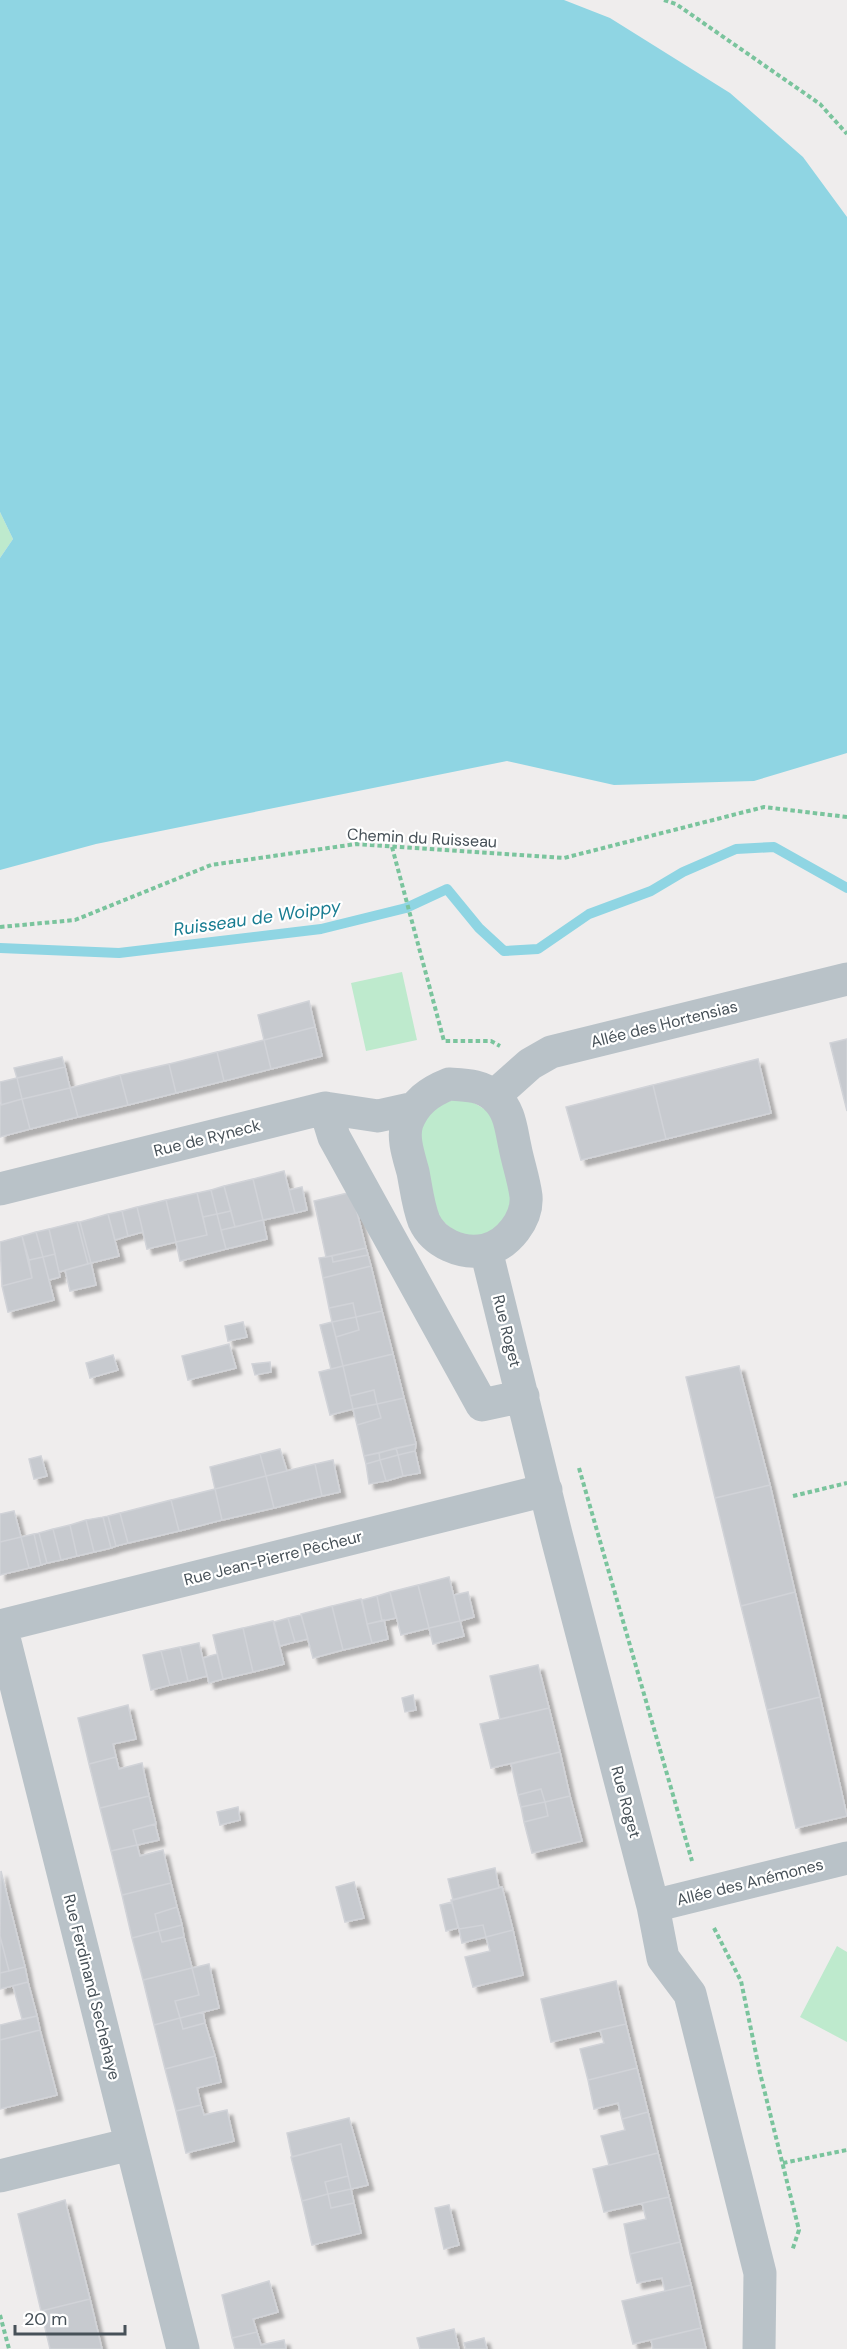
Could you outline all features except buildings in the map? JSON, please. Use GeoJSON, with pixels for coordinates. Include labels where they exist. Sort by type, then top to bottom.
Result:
{"type":"FeatureCollection","features":[{"type":"Feature","properties":{"kind":"street","name":"Allée des Hortensias"},"geometry":{"type":"LineString","coordinates":[[494,1096],[530,1064],[551,1052],[847,979]]}},
{"type":"Feature","properties":{"kind":"street"},"geometry":{"type":"LineString","coordinates":[[449,1084],[477,1086],[494,1096],[506,1109],[526,1197],[524,1212],[515,1230],[502,1243],[486,1250],[468,1251],[450,1246],[435,1236],[424,1221],[405,1140],[406,1125],[414,1108],[429,1092],[449,1084]]}},
{"type":"Feature","properties":{"kind":"street"},"geometry":{"type":"LineString","coordinates":[[325,1108],[334,1137],[482,1405],[523,1396]]}},
{"type":"Feature","properties":{"kind":"street","name":"Rue de Ryneck"},"geometry":{"type":"LineString","coordinates":[[0,1189],[325,1108],[378,1116],[414,1108]]}},
{"type":"Feature","properties":{"kind":"street","name":"Rue Roget"},"geometry":{"type":"LineString","coordinates":[[486,1250],[653,1906],[663,1958],[690,1994],[760,2273],[759,2349]]}},
{"type":"Feature","properties":{"kind":"street","name":"Rue Jean-Pierre Pêcheur"},"geometry":{"type":"LineString","coordinates":[[1,1626],[546,1490]]}},
{"type":"Feature","properties":{"kind":"street","name":"Rue Ferdinand Sechehaye"},"geometry":{"type":"LineString","coordinates":[[1,1626],[183,2349]]}},
{"type":"Feature","properties":{"kind":"street","name":"Allée des Anémones"},"geometry":{"type":"LineString","coordinates":[[653,1906],[847,1858]]}},
{"type":"Feature","properties":{"kind":"street"},"geometry":{"type":"LineString","coordinates":[[0,2176],[131,2144]]}},
{"type":"Feature","properties":{"kind":"path"},"geometry":{"type":"LineString","coordinates":[[664,0],[676,4],[820,104],[847,134]]}},
{"type":"Feature","properties":{"kind":"path","name":"Chemin du Ruisseau"},"geometry":{"type":"LineString","coordinates":[[0,927],[75,920],[211,865],[356,844],[564,858],[764,807],[847,817]]}},
{"type":"Feature","properties":{"kind":"path"},"geometry":{"type":"LineString","coordinates":[[392,847],[444,1041],[491,1041],[530,1064]]}},
{"type":"Feature","properties":{"kind":"path"},"geometry":{"type":"LineString","coordinates":[[576,1458],[701,1894],[717,1935],[741,1981],[760,2073],[799,2230],[789,2260]]}},
{"type":"Feature","properties":{"kind":"path"},"geometry":{"type":"LineString","coordinates":[[793,1496],[847,1483]]}},
{"type":"Feature","properties":{"kind":"path"},"geometry":{"type":"LineString","coordinates":[[783,2163],[847,2150]]}},
{"type":"Feature","properties":{"kind":"path"},"geometry":{"type":"LineString","coordinates":[[0,2315],[9,2349]]}},
{"type":"Feature","properties":{"kind":"green space"},"geometry":{"type":"Polygon","coordinates":[[[0,512],[13,539],[0,558],[0,512]]]}},
{"type":"Feature","properties":{"kind":"green space"},"geometry":{"type":"Polygon","coordinates":[[[402,972],[417,1040],[366,1051],[351,983],[402,972]]]}},
{"type":"Feature","properties":{"kind":"green space"},"geometry":{"type":"Polygon","coordinates":[[[462,1096],[493,1114],[514,1199],[499,1231],[463,1239],[437,1216],[418,1138],[426,1111],[462,1096]]]}},
{"type":"Feature","properties":{"kind":"green space"},"geometry":{"type":"Polygon","coordinates":[[[837,1946],[847,1952],[847,2042],[800,2017],[837,1946]]]}},
{"type":"Feature","properties":{"kind":"water"},"geometry":{"type":"Polygon","coordinates":[[[0,0],[564,0],[610,18],[730,93],[803,157],[847,217],[847,753],[754,781],[614,785],[507,761],[96,844],[0,870],[0,558],[13,539],[0,512],[0,0]]]}},
{"type":"Feature","properties":{"kind":"waterway","name":"Ruisseau de Woippy"},"geometry":{"type":"LineString","coordinates":[[0,948],[119,953],[321,929],[406,908],[447,889],[479,928],[504,951],[538,949],[589,914],[651,891],[683,872],[736,849],[774,847],[847,888]]}}]}
